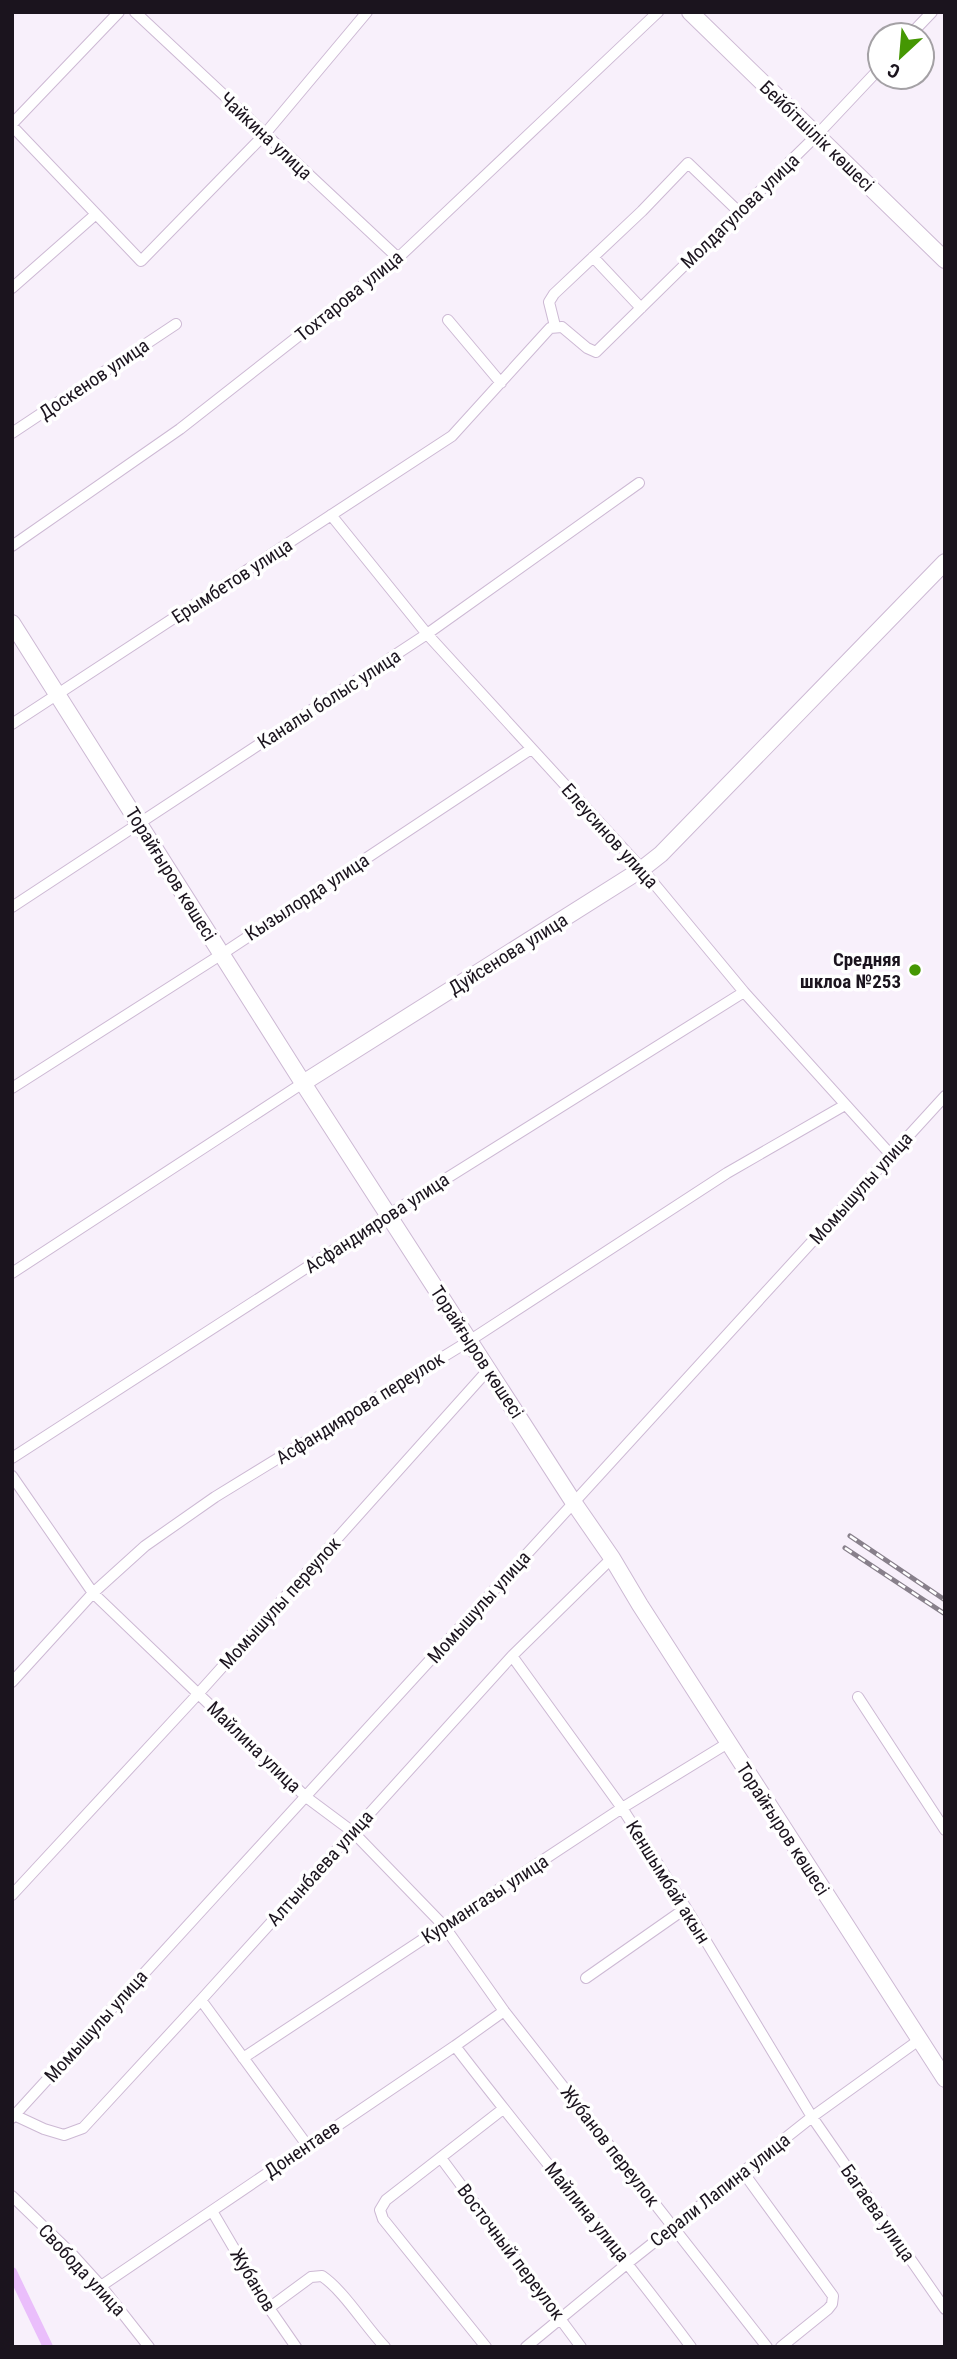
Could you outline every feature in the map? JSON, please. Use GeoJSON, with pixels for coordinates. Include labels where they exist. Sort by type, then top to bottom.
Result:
{"type":"FeatureCollection","features":[{"type":"Feature","properties":{"kind":"street"},"geometry":{"type":"LineString","coordinates":[[119,12],[12,125],[141,261],[264,135],[367,12]]}},
{"type":"Feature","properties":{"kind":"street","name":"Чайкина улица"},"geometry":{"type":"LineString","coordinates":[[135,12],[398,258]]}},
{"type":"Feature","properties":{"kind":"street","name":"Тохтарова улица"},"geometry":{"type":"LineString","coordinates":[[12,546],[180,429],[398,258],[658,12]]}},
{"type":"Feature","properties":{"kind":"street","name":"Бейбітшілік көшесі"},"geometry":{"type":"LineString","coordinates":[[690,12],[945,260]]}},
{"type":"Feature","properties":{"kind":"street","name":"Молдагулова улица"},"geometry":{"type":"LineString","coordinates":[[555,326],[562,327],[587,348],[596,352],[816,136],[866,83]]}},
{"type":"Feature","properties":{"kind":"street"},"geometry":{"type":"LineString","coordinates":[[555,326],[549,302],[554,294],[642,211],[688,163],[739,212]]}},
{"type":"Feature","properties":{"kind":"street"},"geometry":{"type":"LineString","coordinates":[[12,288],[96,214]]}},
{"type":"Feature","properties":{"kind":"street"},"geometry":{"type":"LineString","coordinates":[[593,257],[641,308]]}},
{"type":"Feature","properties":{"kind":"street"},"geometry":{"type":"LineString","coordinates":[[448,320],[501,383]]}},
{"type":"Feature","properties":{"kind":"street","name":"Доскенов улица"},"geometry":{"type":"LineString","coordinates":[[12,433],[176,324]]}},
{"type":"Feature","properties":{"kind":"street","name":"Ерымбетов улица"},"geometry":{"type":"LineString","coordinates":[[12,724],[452,436],[550,328],[555,326]]}},
{"type":"Feature","properties":{"kind":"street","name":"Каналы болыс улица"},"geometry":{"type":"LineString","coordinates":[[12,907],[427,634],[639,483]]}},
{"type":"Feature","properties":{"kind":"street","name":"Елеусинов улица"},"geometry":{"type":"LineString","coordinates":[[331,515],[427,634],[642,869],[744,992],[891,1155]]}},
{"type":"Feature","properties":{"kind":"street","name":"Дуйсенова улица"},"geometry":{"type":"LineString","coordinates":[[12,1273],[303,1083],[661,855],[945,562]]}},
{"type":"Feature","properties":{"kind":"street","name":"Торайғыров көшесі"},"geometry":{"type":"LineString","coordinates":[[12,623],[303,1083],[944,2076]]}},
{"type":"Feature","properties":{"kind":"street","name":"Кызылорда улица"},"geometry":{"type":"LineString","coordinates":[[12,1088],[222,954],[531,750]]}},
{"type":"Feature","properties":{"kind":"street","name":"Асфандиярова улица"},"geometry":{"type":"LineString","coordinates":[[12,1458],[388,1215],[744,992]]}},
{"type":"Feature","properties":{"kind":"street","name":"Момышулы улица"},"geometry":{"type":"LineString","coordinates":[[13,2117],[945,1096]]}},
{"type":"Feature","properties":{"kind":"street","name":"Асфандиярова переулок"},"geometry":{"type":"LineString","coordinates":[[12,1682],[93,1593],[145,1546],[215,1497],[469,1341],[727,1174],[845,1105]]}},
{"type":"Feature","properties":{"kind":"street","name":"Момышулы переулок"},"geometry":{"type":"LineString","coordinates":[[12,1895],[198,1694],[488,1370]]}},
{"type":"Feature","properties":{"kind":"street","name":"Майлина улица"},"geometry":{"type":"LineString","coordinates":[[12,1476],[93,1593],[306,1797],[353,1832],[444,1926],[503,2011]]}},
{"type":"Feature","properties":{"kind":"street","name":"Алтынбаева улица"},"geometry":{"type":"LineString","coordinates":[[13,2117],[64,2135],[83,2128],[512,1656],[612,1558]]}},
{"type":"Feature","properties":{"kind":"street","name":"Кеншымбай акын"},"geometry":{"type":"LineString","coordinates":[[512,1656],[622,1808],[686,1908],[812,2117]]}},
{"type":"Feature","properties":{"kind":"street"},"geometry":{"type":"LineString","coordinates":[[858,1697],[945,1830]]}},
{"type":"Feature","properties":{"kind":"street","name":"Курмангазы улица"},"geometry":{"type":"LineString","coordinates":[[243,2058],[622,1808],[728,1743]]}},
{"type":"Feature","properties":{"kind":"street"},"geometry":{"type":"LineString","coordinates":[[586,1978],[686,1908]]}},
{"type":"Feature","properties":{"kind":"street"},"geometry":{"type":"LineString","coordinates":[[201,2000],[307,2145]]}},
{"type":"Feature","properties":{"kind":"street","name":"Донентаев"},"geometry":{"type":"LineString","coordinates":[[101,2286],[503,2011]]}},
{"type":"Feature","properties":{"kind":"street","name":"Жубанов переулок"},"geometry":{"type":"LineString","coordinates":[[503,2011],[767,2347]]}},
{"type":"Feature","properties":{"kind":"street","name":"Серали Лапина улица"},"geometry":{"type":"LineString","coordinates":[[526,2347],[812,2117],[919,2040]]}},
{"type":"Feature","properties":{"kind":"street","name":"Майлина улица"},"geometry":{"type":"LineString","coordinates":[[455,2046],[503,2109],[629,2262],[691,2347]]}},
{"type":"Feature","properties":{"kind":"street"},"geometry":{"type":"LineString","coordinates":[[486,2347],[383,2219],[380,2210],[386,2200],[503,2109]]}},
{"type":"Feature","properties":{"kind":"street","name":"Багаева улица"},"geometry":{"type":"LineString","coordinates":[[812,2117],[945,2309]]}},
{"type":"Feature","properties":{"kind":"street","name":"Восточный переулок"},"geometry":{"type":"LineString","coordinates":[[441,2158],[581,2347]]}},
{"type":"Feature","properties":{"kind":"street"},"geometry":{"type":"LineString","coordinates":[[743,2172],[833,2296],[828,2309],[781,2347]]}},
{"type":"Feature","properties":{"kind":"street","name":"Свобода улица"},"geometry":{"type":"LineString","coordinates":[[12,2196],[101,2286],[149,2347]]}},
{"type":"Feature","properties":{"kind":"street","name":"Жубанов"},"geometry":{"type":"LineString","coordinates":[[212,2211],[269,2308],[296,2347]]}},
{"type":"Feature","properties":{"kind":"street"},"geometry":{"type":"LineString","coordinates":[[269,2308],[311,2277],[322,2276],[331,2282],[385,2347]]}},
{"type":"Feature","properties":{"kind":"waterway"},"geometry":{"type":"LineString","coordinates":[[12,2272],[48,2347]]}},
{"type":"Feature","properties":{"kind":"railway"},"geometry":{"type":"LineString","coordinates":[[850,1536],[945,1600]]}},
{"type":"Feature","properties":{"kind":"railway"},"geometry":{"type":"LineString","coordinates":[[845,1548],[945,1614]]}},
{"type":"Feature","properties":{"kind":"place","name":"Средняя шклоа №253"},"geometry":{"type":"Point","coordinates":[915,970]}}]}
